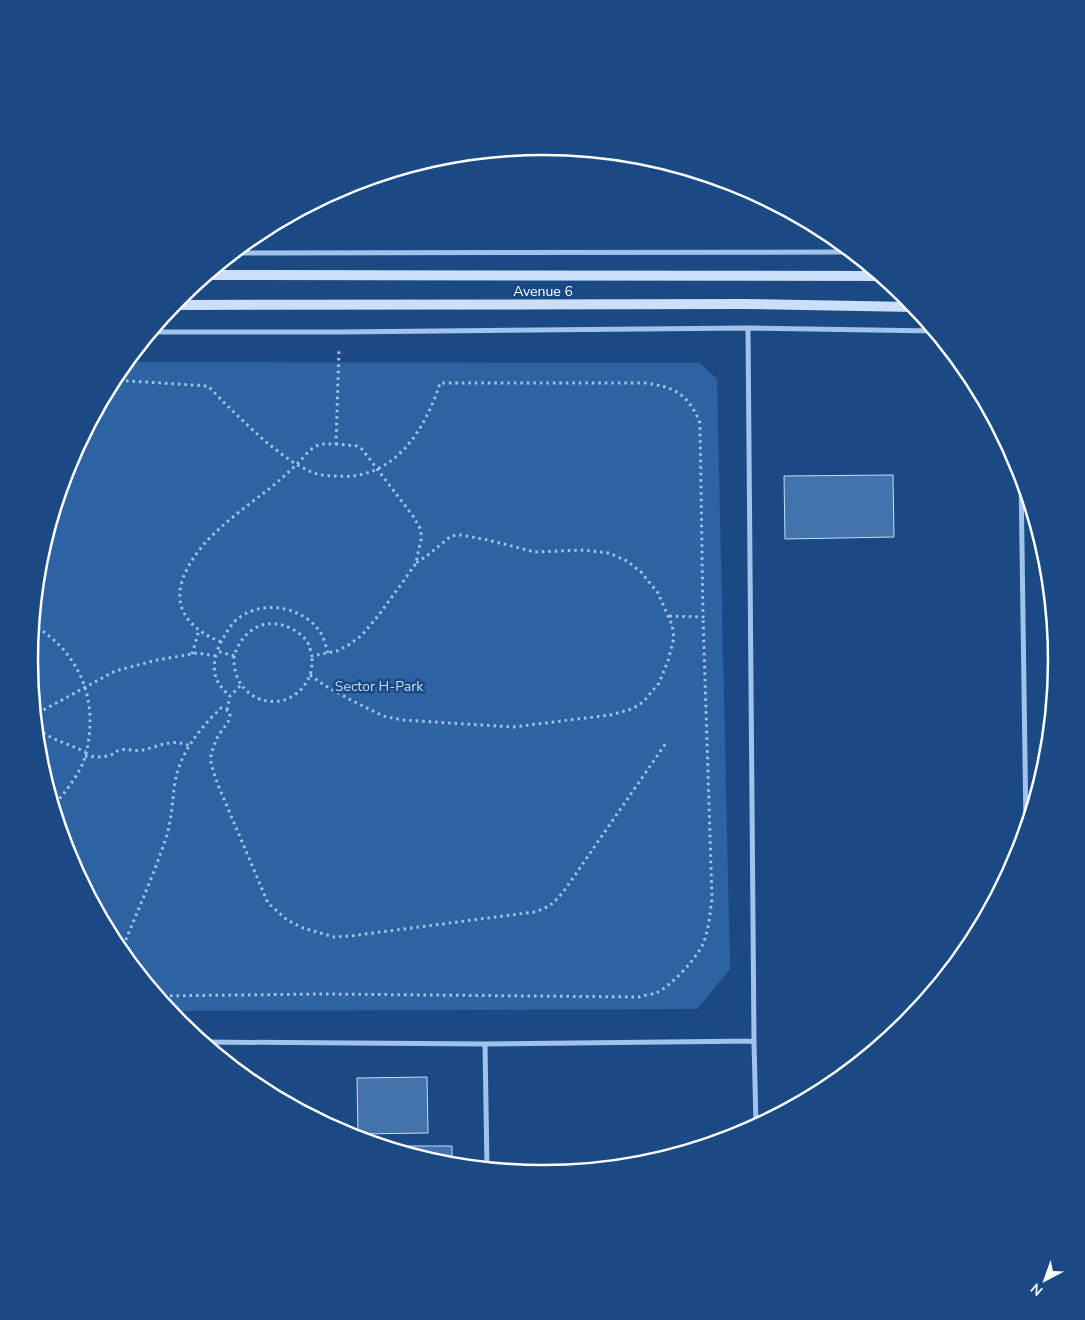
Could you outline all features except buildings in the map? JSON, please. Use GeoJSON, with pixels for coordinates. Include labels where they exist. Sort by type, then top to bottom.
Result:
{"type":"FeatureCollection","features":[{"type":"Feature","properties":{"kind":"main road","name":"Avenue 6"},"geometry":{"type":"LineString","coordinates":[[216,275],[870,276]]}},
{"type":"Feature","properties":{"kind":"main road","name":"Avenue 6"},"geometry":{"type":"LineString","coordinates":[[183,305],[745,304],[903,307]]}},
{"type":"Feature","properties":{"kind":"street"},"geometry":{"type":"LineString","coordinates":[[242,254],[840,252]]}},
{"type":"Feature","properties":{"kind":"street"},"geometry":{"type":"LineString","coordinates":[[159,332],[748,328],[925,331]]}},
{"type":"Feature","properties":{"kind":"street"},"geometry":{"type":"LineString","coordinates":[[748,328],[756,1118]]}},
{"type":"Feature","properties":{"kind":"street"},"geometry":{"type":"LineString","coordinates":[[1021,499],[1026,806]]}},
{"type":"Feature","properties":{"kind":"street"},"geometry":{"type":"LineString","coordinates":[[214,1042],[485,1044],[754,1041]]}},
{"type":"Feature","properties":{"kind":"street"},"geometry":{"type":"LineString","coordinates":[[485,1044],[487,1162]]}},
{"type":"Feature","properties":{"kind":"path"},"geometry":{"type":"LineString","coordinates":[[336,444],[340,332]]}},
{"type":"Feature","properties":{"kind":"path"},"geometry":{"type":"LineString","coordinates":[[122,381],[208,386],[237,416],[282,455],[308,471],[325,476],[350,478],[378,469],[408,446],[430,409],[440,382],[645,383],[662,385],[685,397],[695,410],[700,423],[712,898],[710,921],[703,944],[675,980],[657,992],[638,997],[322,994],[166,996]]}},
{"type":"Feature","properties":{"kind":"path"},"geometry":{"type":"LineString","coordinates":[[221,642],[210,638],[198,630],[186,618],[180,607],[180,590],[184,576],[193,558],[204,544],[287,474],[313,448],[325,444],[336,444],[357,446],[362,449],[413,516],[421,530],[416,563]]}},
{"type":"Feature","properties":{"kind":"path"},"geometry":{"type":"LineString","coordinates":[[310,675],[383,716],[402,720],[513,727],[610,714],[632,708],[643,702],[659,683],[668,661],[674,638],[669,616],[658,592],[641,572],[627,561],[608,553],[584,550],[535,552],[461,535],[451,536],[416,563],[378,616],[361,636],[347,646],[328,653],[312,656]]}},
{"type":"Feature","properties":{"kind":"path"},"geometry":{"type":"LineString","coordinates":[[230,696],[220,686],[215,676],[216,656],[221,642],[230,627],[249,612],[277,607],[297,613],[320,631],[328,653]]}},
{"type":"Feature","properties":{"kind":"path"},"geometry":{"type":"LineString","coordinates":[[669,616],[704,617]]}},
{"type":"Feature","properties":{"kind":"path"},"geometry":{"type":"LineString","coordinates":[[277,623],[296,631],[309,644],[312,656],[310,675],[298,693],[289,698],[268,702],[250,694],[240,685],[233,666],[237,648],[248,633],[255,627],[265,624],[277,623]]}},
{"type":"Feature","properties":{"kind":"path"},"geometry":{"type":"LineString","coordinates":[[39,629],[54,640],[66,653],[85,687],[90,707],[90,726],[86,754],[78,772],[58,801]]}},
{"type":"Feature","properties":{"kind":"path"},"geometry":{"type":"LineString","coordinates":[[192,654],[198,630]]}},
{"type":"Feature","properties":{"kind":"path"},"geometry":{"type":"LineString","coordinates":[[218,651],[234,656]]}},
{"type":"Feature","properties":{"kind":"path"},"geometry":{"type":"LineString","coordinates":[[41,712],[115,671],[124,668],[192,654],[216,656]]}},
{"type":"Feature","properties":{"kind":"path"},"geometry":{"type":"LineString","coordinates":[[240,685],[230,696],[228,710],[230,716],[218,736],[211,754],[211,764],[218,785],[268,903],[287,920],[302,928],[334,937],[534,912],[554,904],[666,743]]}},
{"type":"Feature","properties":{"kind":"path"},"geometry":{"type":"LineString","coordinates":[[125,943],[166,837],[180,763],[208,720],[221,708],[228,710]]}},
{"type":"Feature","properties":{"kind":"path"},"geometry":{"type":"LineString","coordinates":[[43,732],[86,754],[106,756],[121,749],[142,750],[164,743],[175,742],[190,746]]}},
{"type":"Feature","properties":{"kind":"green space","name":"Sector H-Park"},"geometry":{"type":"Polygon","coordinates":[[[135,362],[700,363],[717,379],[730,969],[697,1009],[179,1011],[163,993],[123,941],[105,912],[76,853],[64,822],[47,759],[39,693],[39,627],[42,594],[47,561],[64,498],[76,467],[105,407],[135,362]]]}}]}
